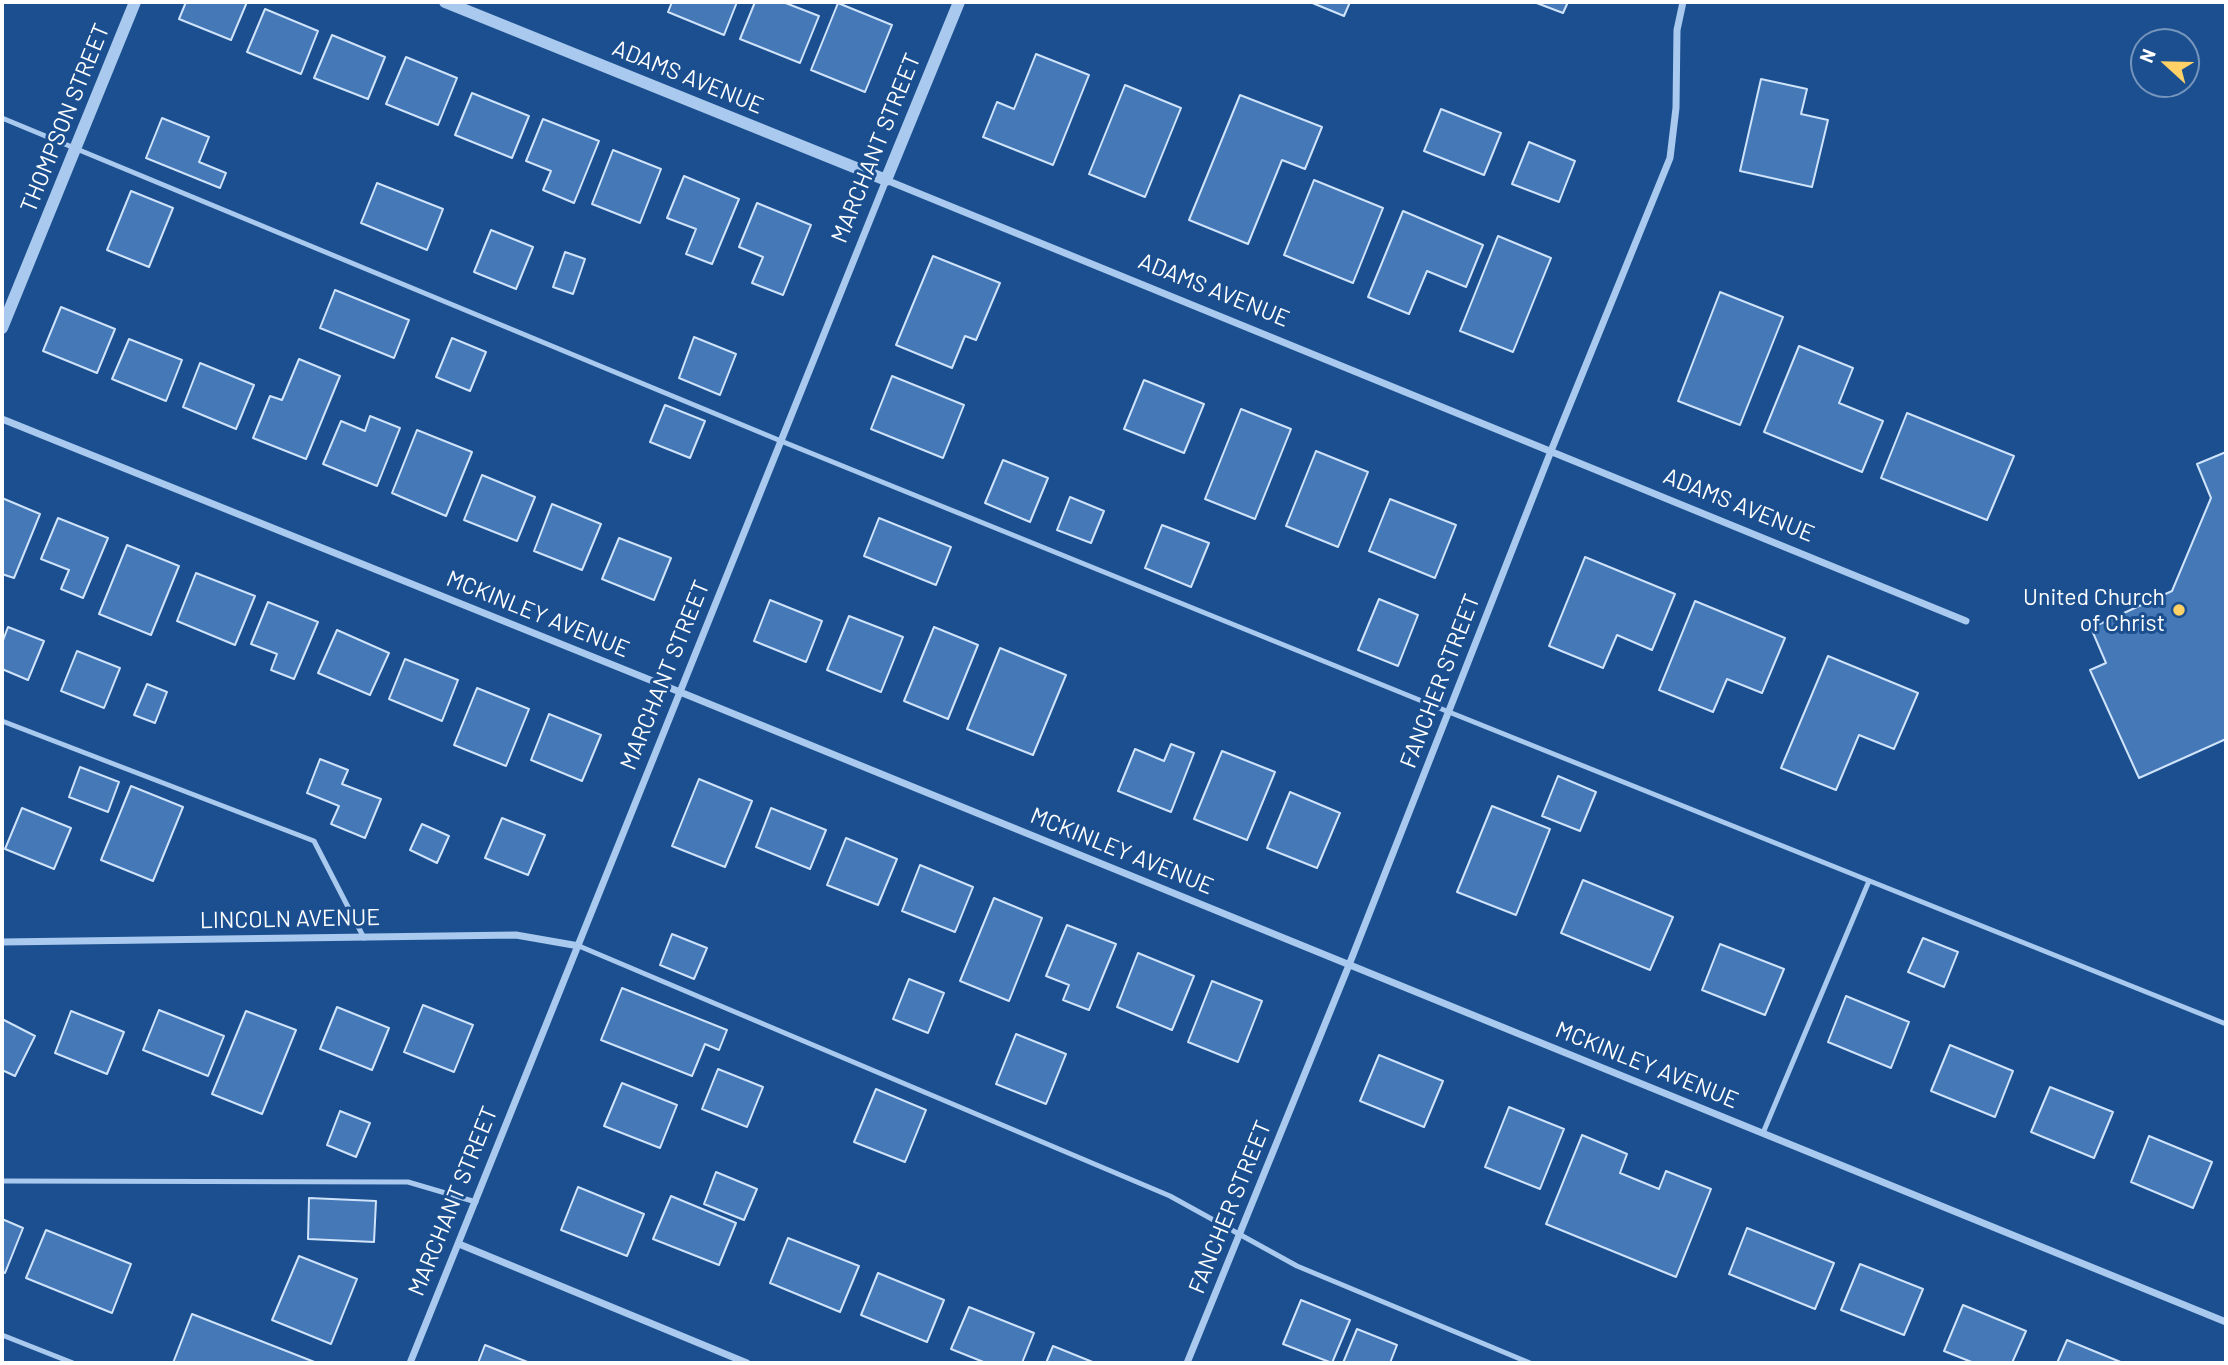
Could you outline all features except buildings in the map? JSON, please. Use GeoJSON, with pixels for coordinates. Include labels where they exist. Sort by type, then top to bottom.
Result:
{"type":"FeatureCollection","features":[{"type":"Feature","properties":{"kind":"street","name":"THOMPSON STREET"},"geometry":{"type":"LineString","coordinates":[[2,328],[135,2]]}},
{"type":"Feature","properties":{"kind":"street","name":"ADAMS AVENUE"},"geometry":{"type":"LineString","coordinates":[[445,2],[1966,621]]}},
{"type":"Feature","properties":{"kind":"street","name":"MARCHANT STREET"},"geometry":{"type":"LineString","coordinates":[[410,1363],[959,2]]}},
{"type":"Feature","properties":{"kind":"street","name":"FANCHER STREET"},"geometry":{"type":"LineString","coordinates":[[1187,1363],[1349,965],[1670,158],[1676,108],[1677,30],[1683,2]]}},
{"type":"Feature","properties":{"kind":"street","name":"MCKINLEY AVENUE"},"geometry":{"type":"LineString","coordinates":[[2,419],[680,692],[2226,1322]]}},
{"type":"Feature","properties":{"kind":"street","name":"LINCOLN AVENUE"},"geometry":{"type":"LineString","coordinates":[[2,942],[516,935],[579,946]]}},
{"type":"Feature","properties":{"kind":"street"},"geometry":{"type":"LineString","coordinates":[[459,1244],[747,1363]]}},
{"type":"Feature","properties":{"kind":"lane"},"geometry":{"type":"LineString","coordinates":[[2,118],[781,441],[2226,1024]]}},
{"type":"Feature","properties":{"kind":"lane"},"geometry":{"type":"LineString","coordinates":[[2,721],[314,841],[363,937]]}},
{"type":"Feature","properties":{"kind":"lane"},"geometry":{"type":"LineString","coordinates":[[1763,1133],[1869,881]]}},
{"type":"Feature","properties":{"kind":"lane"},"geometry":{"type":"LineString","coordinates":[[579,946],[1170,1196],[1297,1266],[1530,1363]]}},
{"type":"Feature","properties":{"kind":"lane"},"geometry":{"type":"LineString","coordinates":[[2,1181],[408,1182],[476,1202]]}},
{"type":"Feature","properties":{"kind":"lane"},"geometry":{"type":"LineString","coordinates":[[2,1335],[73,1363]]}},
{"type":"Feature","properties":{"kind":"place","name":"United Church of Christ"},"geometry":{"type":"Point","coordinates":[2179,610]}}]}
